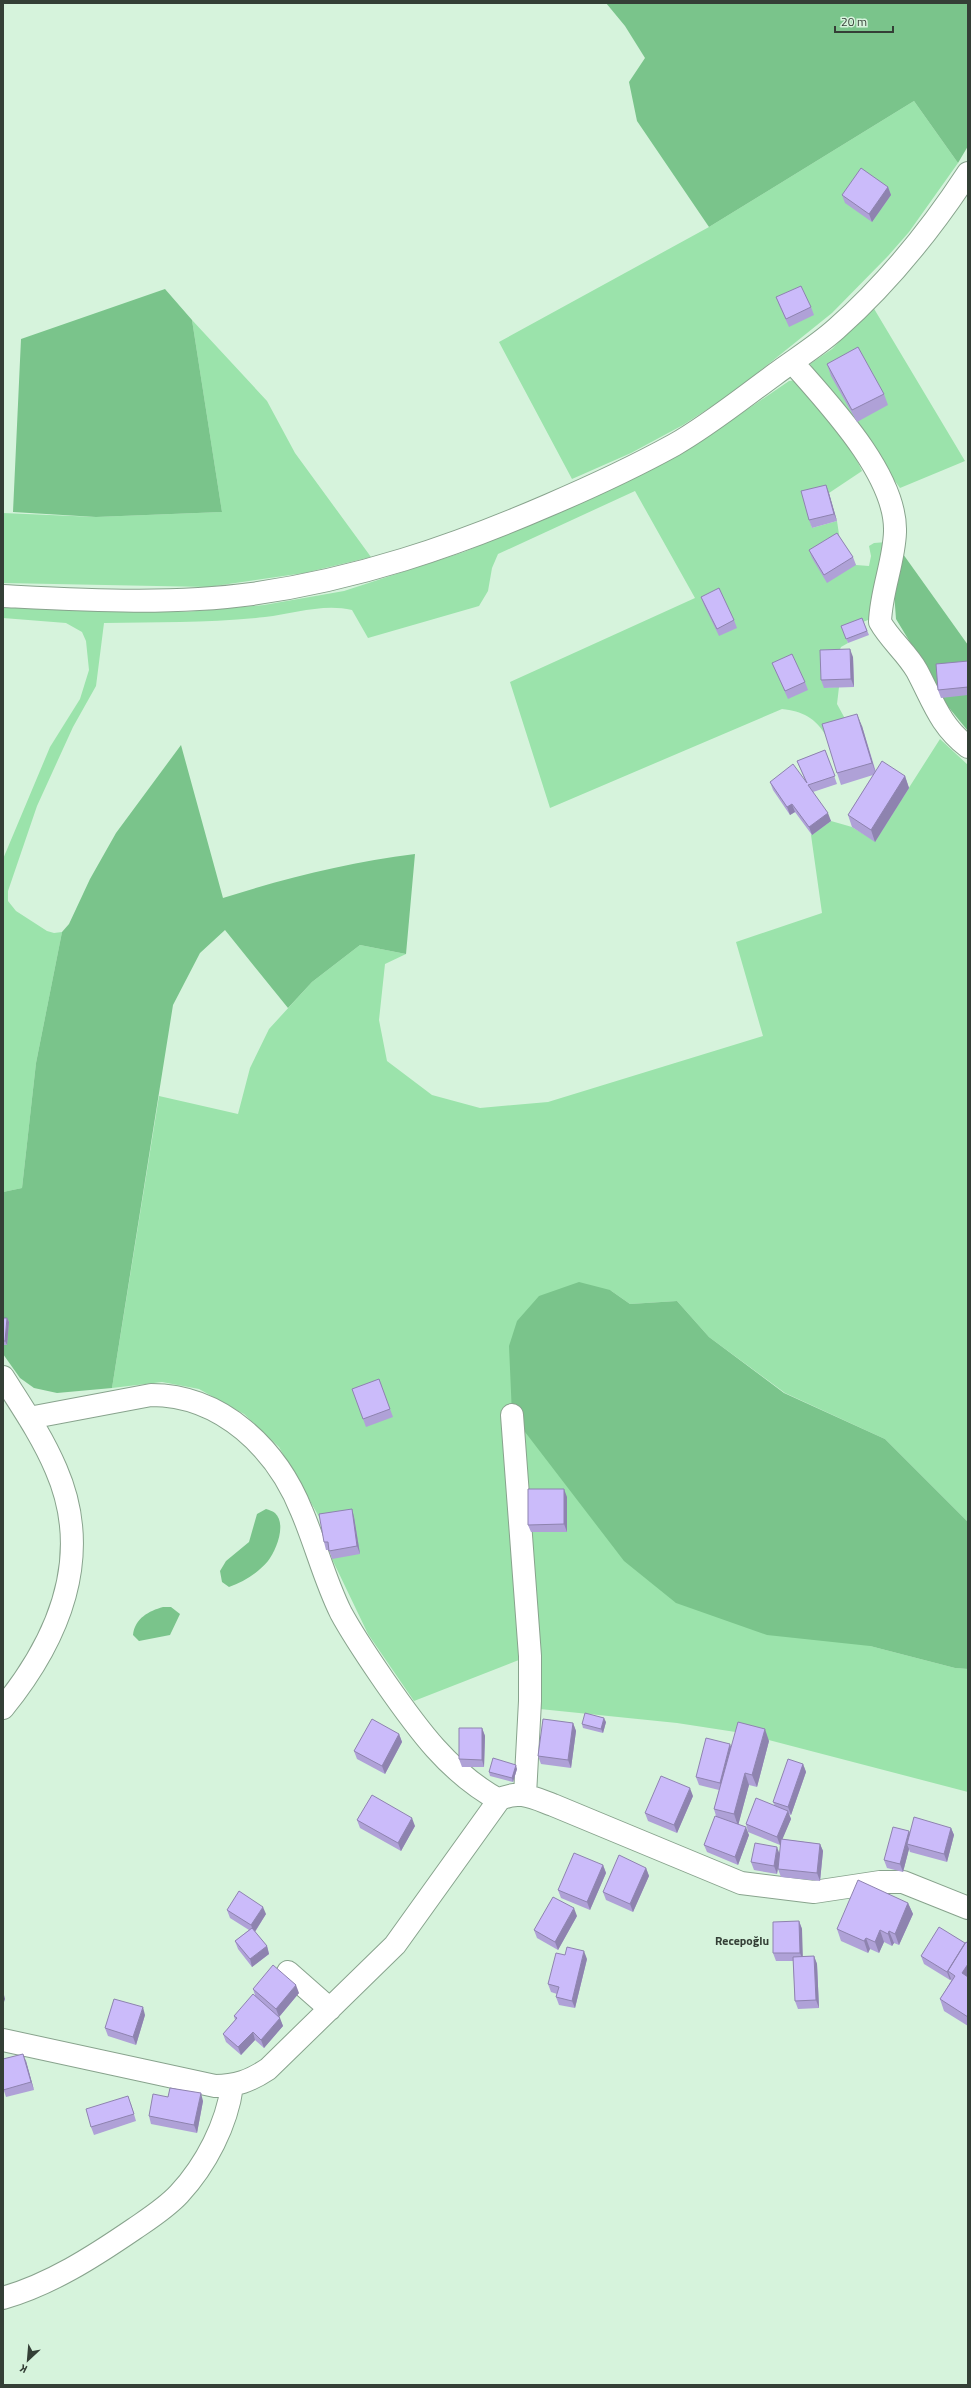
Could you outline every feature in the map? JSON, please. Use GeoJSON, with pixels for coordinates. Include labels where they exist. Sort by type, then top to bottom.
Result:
{"type":"FeatureCollection","features":[{"type":"Feature","properties":{"kind":"street"},"geometry":{"type":"LineString","coordinates":[[3,596],[182,599],[251,594],[325,581],[403,561],[501,526],[579,492],[674,444],[734,405],[834,332],[894,272],[938,218],[968,173]]}},
{"type":"Feature","properties":{"kind":"street"},"geometry":{"type":"LineString","coordinates":[[792,362],[844,422],[885,486],[895,516],[895,532],[880,622],[885,632],[916,670],[946,728],[968,747]]}},
{"type":"Feature","properties":{"kind":"street"},"geometry":{"type":"LineString","coordinates":[[3,1377],[43,1440],[57,1470],[70,1518],[73,1544],[65,1599],[54,1628],[24,1681],[3,1708]]}},
{"type":"Feature","properties":{"kind":"street"},"geometry":{"type":"LineString","coordinates":[[29,1418],[152,1395],[172,1395],[208,1407],[244,1429],[274,1461],[287,1482],[302,1510],[342,1613],[368,1657],[409,1717],[436,1750],[461,1776],[499,1800]]}},
{"type":"Feature","properties":{"kind":"street"},"geometry":{"type":"LineString","coordinates":[[512,1415],[530,1656],[530,1701],[525,1795]]}},
{"type":"Feature","properties":{"kind":"street"},"geometry":{"type":"LineString","coordinates":[[3,2040],[214,2086],[232,2086],[252,2080],[268,2069],[395,1945],[499,1800],[515,1794],[525,1795],[741,1883],[814,1892],[880,1882],[903,1882],[968,1908]]}},
{"type":"Feature","properties":{"kind":"street"},"geometry":{"type":"LineString","coordinates":[[288,1972],[330,2009]]}},
{"type":"Feature","properties":{"kind":"street"},"geometry":{"type":"LineString","coordinates":[[3,2298],[43,2284],[105,2249],[162,2210],[191,2180],[216,2137],[230,2104],[232,2086]]}},
{"type":"Feature","properties":{"kind":"green space"},"geometry":{"type":"Polygon","coordinates":[[[606,3],[968,3],[968,146],[958,163],[914,101],[709,227],[637,121],[629,82],[645,58],[625,26],[606,3]]]}},
{"type":"Feature","properties":{"kind":"green space"},"geometry":{"type":"Polygon","coordinates":[[[914,101],[958,163],[909,232],[888,256],[832,313],[731,394],[683,425],[631,453],[572,479],[499,342],[709,227],[914,101]]]}},
{"type":"Feature","properties":{"kind":"green space"},"geometry":{"type":"Polygon","coordinates":[[[165,289],[192,320],[222,512],[96,517],[13,512],[21,339],[165,289]]]}},
{"type":"Feature","properties":{"kind":"green space"},"geometry":{"type":"Polygon","coordinates":[[[873,307],[965,461],[900,488],[810,364],[832,349],[873,307]]]}},
{"type":"Feature","properties":{"kind":"green space"},"geometry":{"type":"Polygon","coordinates":[[[192,320],[267,401],[295,453],[371,557],[304,573],[208,587],[3,583],[3,513],[96,517],[222,512],[192,320]]]}},
{"type":"Feature","properties":{"kind":"green space"},"geometry":{"type":"Polygon","coordinates":[[[796,380],[845,435],[862,471],[829,493],[804,499],[812,528],[837,521],[840,541],[856,565],[869,566],[871,556],[869,546],[874,543],[887,542],[873,618],[843,630],[848,643],[841,647],[824,688],[839,687],[837,704],[849,726],[826,736],[818,724],[808,716],[782,709],[550,808],[510,682],[695,598],[635,491],[498,554],[492,568],[488,591],[479,606],[368,638],[352,610],[341,608],[319,608],[276,616],[225,620],[104,623],[96,686],[73,727],[37,806],[8,891],[8,901],[16,911],[47,931],[54,933],[62,932],[36,1063],[22,1188],[3,1192],[3,859],[50,747],[80,699],[89,670],[86,641],[82,632],[66,623],[3,618],[3,605],[106,611],[185,612],[264,605],[344,591],[464,552],[625,483],[698,443],[789,381],[796,380]]]}},
{"type":"Feature","properties":{"kind":"green space"},"geometry":{"type":"Polygon","coordinates":[[[903,554],[968,645],[968,731],[941,698],[939,690],[896,619],[894,592],[903,554]]]}},
{"type":"Feature","properties":{"kind":"green space"},"geometry":{"type":"Polygon","coordinates":[[[940,739],[968,765],[968,1522],[885,1439],[785,1393],[709,1337],[677,1301],[630,1304],[610,1290],[870,1646],[955,1668],[968,1669],[968,1792],[742,1733],[677,1723],[530,1708],[529,1656],[414,1701],[368,1634],[332,1559],[331,1550],[326,1550],[322,1522],[279,1447],[244,1414],[199,1389],[162,1382],[112,1388],[159,1096],[238,1114],[250,1068],[269,1029],[312,982],[360,945],[406,954],[385,964],[379,1020],[387,1061],[432,1095],[480,1108],[548,1102],[763,1036],[736,942],[822,913],[811,835],[831,821],[852,827],[875,841],[940,739]]]}},
{"type":"Feature","properties":{"kind":"green space"},"geometry":{"type":"Polygon","coordinates":[[[181,745],[223,898],[270,884],[342,866],[415,854],[406,954],[360,945],[312,982],[288,1008],[225,930],[200,953],[173,1005],[112,1388],[57,1393],[34,1388],[20,1378],[3,1354],[3,1192],[22,1188],[36,1063],[62,932],[69,924],[90,879],[116,833],[181,745]]]}},
{"type":"Feature","properties":{"kind":"green space"},"geometry":{"type":"Polygon","coordinates":[[[579,1282],[610,1290],[630,1304],[677,1301],[709,1337],[784,1393],[885,1439],[968,1522],[968,1669],[955,1668],[870,1646],[767,1635],[676,1603],[624,1561],[512,1415],[509,1346],[517,1321],[539,1296],[579,1282]]]}},
{"type":"Feature","properties":{"kind":"green space"},"geometry":{"type":"Polygon","coordinates":[[[266,1509],[275,1513],[280,1524],[279,1537],[274,1551],[268,1561],[255,1573],[240,1583],[229,1587],[222,1582],[220,1571],[226,1561],[249,1542],[257,1514],[266,1509]]]}},
{"type":"Feature","properties":{"kind":"green space"},"geometry":{"type":"Polygon","coordinates":[[[163,1607],[171,1607],[180,1614],[170,1635],[139,1641],[133,1635],[137,1624],[148,1613],[163,1607]]]}},
{"type":"Feature","properties":{"kind":"building"},"geometry":{"type":"Polygon","coordinates":[[[861,168],[888,187],[869,214],[842,195],[861,168]]]}},
{"type":"Feature","properties":{"kind":"building"},"geometry":{"type":"Polygon","coordinates":[[[801,286],[811,307],[786,319],[776,297],[801,286]]]}},
{"type":"Feature","properties":{"kind":"building"},"geometry":{"type":"Polygon","coordinates":[[[858,347],[884,394],[852,410],[827,364],[858,347]]]}},
{"type":"Feature","properties":{"kind":"building"},"geometry":{"type":"Polygon","coordinates":[[[826,485],[834,514],[809,520],[801,491],[826,485]]]}},
{"type":"Feature","properties":{"kind":"building"},"geometry":{"type":"Polygon","coordinates":[[[837,533],[853,557],[824,575],[809,550],[837,533]]]}},
{"type":"Feature","properties":{"kind":"building"},"geometry":{"type":"Polygon","coordinates":[[[719,588],[734,620],[717,629],[701,597],[719,588]]]}},
{"type":"Feature","properties":{"kind":"building"},"geometry":{"type":"Polygon","coordinates":[[[862,618],[867,631],[846,639],[841,626],[862,618]]]}},
{"type":"Feature","properties":{"kind":"building"},"geometry":{"type":"Polygon","coordinates":[[[850,649],[851,679],[821,680],[820,650],[850,649]]]}},
{"type":"Feature","properties":{"kind":"building"},"geometry":{"type":"Polygon","coordinates":[[[792,654],[805,682],[785,691],[772,663],[792,654]]]}},
{"type":"Feature","properties":{"kind":"building"},"geometry":{"type":"Polygon","coordinates":[[[968,661],[968,687],[938,690],[936,664],[968,661]]]}},
{"type":"Feature","properties":{"kind":"building"},"geometry":{"type":"Polygon","coordinates":[[[857,714],[872,763],[837,773],[822,724],[857,714]]]}},
{"type":"Feature","properties":{"kind":"building"},"geometry":{"type":"Polygon","coordinates":[[[825,750],[835,776],[808,785],[828,813],[809,827],[792,804],[787,807],[770,782],[793,764],[807,783],[797,761],[825,750]]]}},
{"type":"Feature","properties":{"kind":"building"},"geometry":{"type":"Polygon","coordinates":[[[882,761],[905,776],[871,830],[848,815],[882,761]]]}},
{"type":"Feature","properties":{"kind":"building"},"geometry":{"type":"Polygon","coordinates":[[[3,1318],[7,1318],[5,1341],[3,1341],[3,1318]]]}},
{"type":"Feature","properties":{"kind":"building"},"geometry":{"type":"Polygon","coordinates":[[[379,1379],[390,1409],[363,1419],[352,1389],[379,1379]]]}},
{"type":"Feature","properties":{"kind":"building"},"geometry":{"type":"Polygon","coordinates":[[[528,1489],[564,1489],[564,1524],[528,1525],[528,1489]]]}},
{"type":"Feature","properties":{"kind":"building"},"geometry":{"type":"Polygon","coordinates":[[[352,1509],[357,1546],[329,1551],[328,1542],[324,1542],[319,1514],[352,1509]]]}},
{"type":"Feature","properties":{"kind":"building"},"geometry":{"type":"Polygon","coordinates":[[[585,1713],[604,1718],[601,1729],[582,1724],[585,1713]]]}},
{"type":"Feature","properties":{"kind":"building"},"geometry":{"type":"Polygon","coordinates":[[[372,1719],[399,1734],[382,1766],[354,1751],[372,1719]]]}},
{"type":"Feature","properties":{"kind":"building"},"geometry":{"type":"Polygon","coordinates":[[[543,1719],[573,1723],[568,1760],[538,1756],[543,1719]]]}},
{"type":"Feature","properties":{"kind":"building"},"geometry":{"type":"Polygon","coordinates":[[[738,1722],[765,1729],[752,1775],[745,1773],[734,1814],[714,1809],[738,1722]]]}},
{"type":"Feature","properties":{"kind":"building"},"geometry":{"type":"Polygon","coordinates":[[[459,1728],[482,1728],[482,1760],[459,1759],[459,1728]]]}},
{"type":"Feature","properties":{"kind":"building"},"geometry":{"type":"Polygon","coordinates":[[[706,1738],[730,1744],[720,1783],[696,1777],[706,1738]]]}},
{"type":"Feature","properties":{"kind":"building"},"geometry":{"type":"Polygon","coordinates":[[[493,1758],[516,1765],[512,1778],[489,1772],[493,1758]]]}},
{"type":"Feature","properties":{"kind":"building"},"geometry":{"type":"Polygon","coordinates":[[[788,1759],[803,1764],[788,1807],[773,1802],[788,1759]]]}},
{"type":"Feature","properties":{"kind":"building"},"geometry":{"type":"Polygon","coordinates":[[[661,1776],[690,1788],[674,1825],[645,1813],[661,1776]]]}},
{"type":"Feature","properties":{"kind":"building"},"geometry":{"type":"Polygon","coordinates":[[[372,1795],[412,1818],[398,1843],[357,1820],[372,1795]]]}},
{"type":"Feature","properties":{"kind":"building"},"geometry":{"type":"Polygon","coordinates":[[[756,1798],[788,1811],[777,1837],[746,1824],[756,1798]]]}},
{"type":"Feature","properties":{"kind":"building"},"geometry":{"type":"Polygon","coordinates":[[[715,1816],[746,1827],[735,1857],[704,1845],[715,1816]]]}},
{"type":"Feature","properties":{"kind":"building"},"geometry":{"type":"Polygon","coordinates":[[[914,1817],[951,1828],[944,1854],[907,1844],[914,1817]]]}},
{"type":"Feature","properties":{"kind":"building"},"geometry":{"type":"Polygon","coordinates":[[[893,1827],[909,1831],[900,1864],[884,1860],[893,1827]]]}},
{"type":"Feature","properties":{"kind":"building"},"geometry":{"type":"Polygon","coordinates":[[[781,1839],[820,1844],[817,1873],[778,1869],[781,1839]]]}},
{"type":"Feature","properties":{"kind":"building"},"geometry":{"type":"Polygon","coordinates":[[[755,1843],[777,1847],[774,1866],[751,1862],[755,1843]]]}},
{"type":"Feature","properties":{"kind":"building"},"geometry":{"type":"Polygon","coordinates":[[[574,1853],[603,1865],[587,1902],[558,1890],[574,1853]]]}},
{"type":"Feature","properties":{"kind":"building"},"geometry":{"type":"Polygon","coordinates":[[[619,1855],[646,1868],[630,1904],[603,1892],[619,1855]]]}},
{"type":"Feature","properties":{"kind":"building"},"geometry":{"type":"Polygon","coordinates":[[[858,1880],[908,1903],[895,1934],[889,1931],[888,1934],[880,1930],[875,1942],[866,1938],[864,1941],[837,1929],[858,1880]]]}},
{"type":"Feature","properties":{"kind":"building"},"geometry":{"type":"Polygon","coordinates":[[[239,1891],[263,1907],[251,1925],[227,1910],[239,1891]]]}},
{"type":"Feature","properties":{"kind":"building"},"geometry":{"type":"Polygon","coordinates":[[[553,1897],[574,1908],[555,1942],[534,1930],[553,1897]]]}},
{"type":"Feature","properties":{"kind":"building"},"geometry":{"type":"Polygon","coordinates":[[[799,1921],[800,1953],[773,1953],[773,1922],[799,1921]]]}},
{"type":"Feature","properties":{"kind":"building"},"geometry":{"type":"Polygon","coordinates":[[[939,1927],[965,1943],[947,1972],[921,1956],[939,1927]]]}},
{"type":"Feature","properties":{"kind":"building"},"geometry":{"type":"Polygon","coordinates":[[[252,1928],[267,1946],[250,1959],[235,1941],[252,1928]]]}},
{"type":"Feature","properties":{"kind":"building"},"geometry":{"type":"Polygon","coordinates":[[[966,1942],[968,1943],[968,1964],[962,1973],[968,1977],[968,2017],[940,1999],[955,1976],[948,1971],[966,1942]]]}},
{"type":"Feature","properties":{"kind":"building"},"geometry":{"type":"Polygon","coordinates":[[[567,1947],[584,1951],[572,2001],[556,1997],[559,1987],[548,1984],[556,1953],[565,1955],[567,1947]]]}},
{"type":"Feature","properties":{"kind":"building"},"geometry":{"type":"Polygon","coordinates":[[[814,1956],[816,2000],[795,2001],[793,1957],[814,1956]]]}},
{"type":"Feature","properties":{"kind":"building"},"geometry":{"type":"Polygon","coordinates":[[[273,1965],[296,1985],[276,2009],[253,1989],[273,1965]]]}},
{"type":"Feature","properties":{"kind":"building"},"geometry":{"type":"Polygon","coordinates":[[[253,1994],[280,2018],[261,2040],[253,2032],[238,2047],[223,2034],[237,2018],[234,2016],[253,1994]]]}},
{"type":"Feature","properties":{"kind":"building"},"geometry":{"type":"Polygon","coordinates":[[[114,1999],[143,2007],[133,2037],[105,2028],[114,1999]]]}},
{"type":"Feature","properties":{"kind":"building"},"geometry":{"type":"Polygon","coordinates":[[[23,2054],[31,2082],[3,2090],[3,2059],[23,2054]]]}},
{"type":"Feature","properties":{"kind":"building"},"geometry":{"type":"Polygon","coordinates":[[[170,2088],[201,2093],[194,2125],[149,2116],[153,2094],[168,2097],[170,2088]]]}},
{"type":"Feature","properties":{"kind":"building"},"geometry":{"type":"Polygon","coordinates":[[[128,2096],[134,2114],[91,2127],[86,2109],[128,2096]]]}},
{"type":"Feature","properties":{"kind":"district","name":"Recepoğlu"},"geometry":{"type":"Point","coordinates":[742,1940]}}]}
